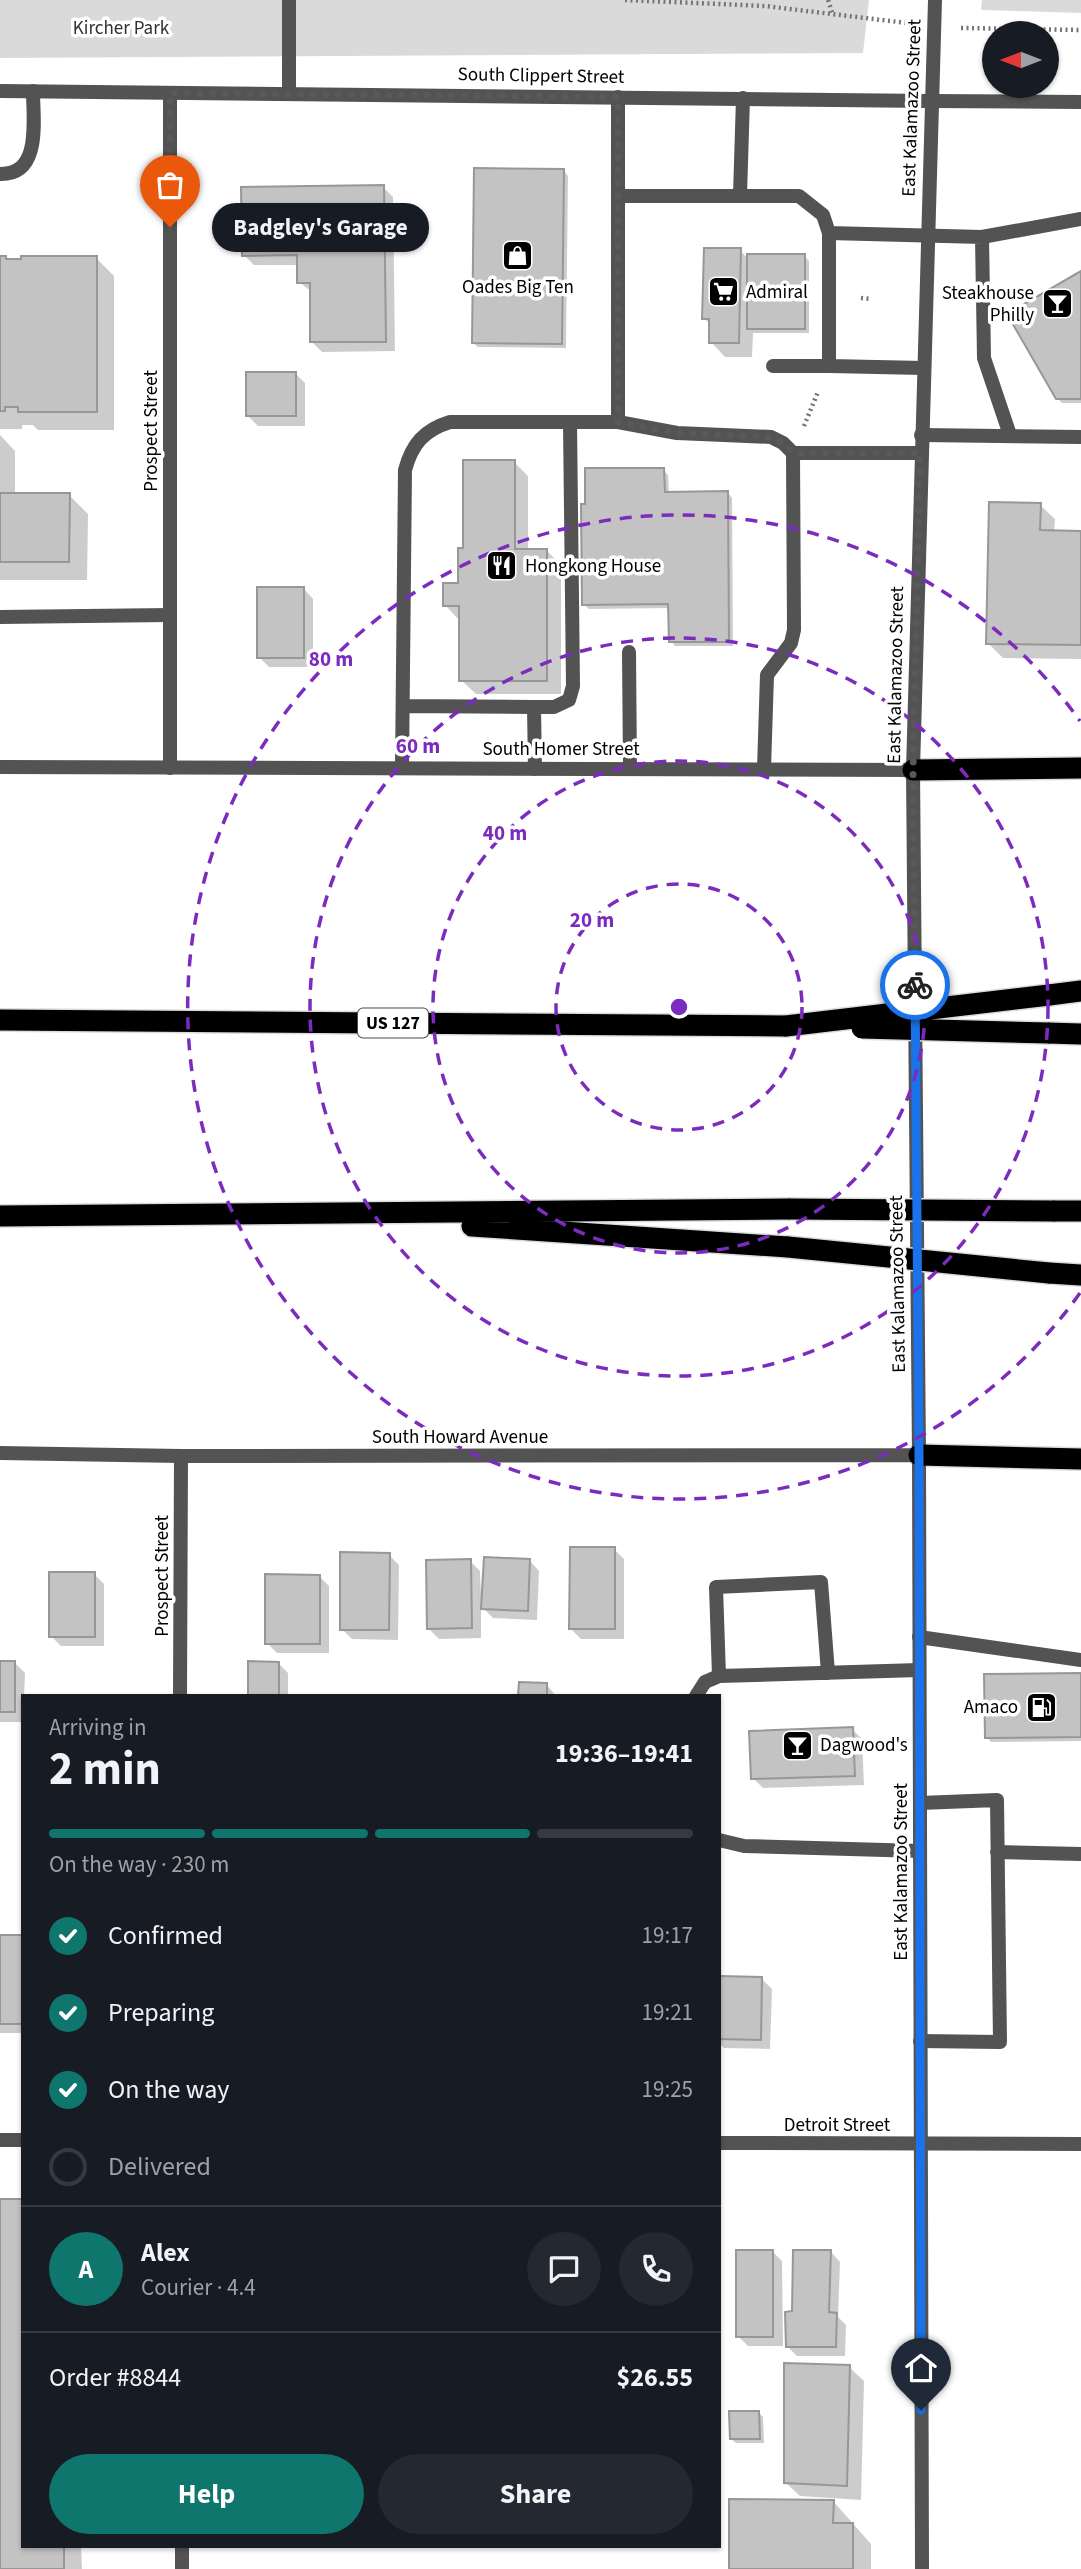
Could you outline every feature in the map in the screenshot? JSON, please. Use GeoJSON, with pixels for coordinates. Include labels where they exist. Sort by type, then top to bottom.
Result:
{"type":"FeatureCollection","features":[{"type":"Feature","properties":{"kind":"highway"},"geometry":{"type":"LineString","coordinates":[[913,770],[1081,768]]}},
{"type":"Feature","properties":{"kind":"highway"},"geometry":{"type":"LineString","coordinates":[[786,1026],[1081,991]]}},
{"type":"Feature","properties":{"kind":"highway","name":"US 127"},"geometry":{"type":"LineString","coordinates":[[0,1020],[786,1026],[1081,1034]]}},
{"type":"Feature","properties":{"kind":"highway"},"geometry":{"type":"LineString","coordinates":[[9,1216],[790,1209],[1081,1211]]}},
{"type":"Feature","properties":{"kind":"highway"},"geometry":{"type":"LineString","coordinates":[[9,1216],[517,1227],[788,1247],[1081,1275]]}},
{"type":"Feature","properties":{"kind":"highway"},"geometry":{"type":"LineString","coordinates":[[919,1455],[1081,1459]]}},
{"type":"Feature","properties":{"kind":"street"},"geometry":{"type":"LineString","coordinates":[[289,0],[289,92]]}},
{"type":"Feature","properties":{"kind":"street","name":"East Kalamazoo Street"},"geometry":{"type":"LineString","coordinates":[[922,2569],[919,1455],[913,770],[930,101],[935,0]]}},
{"type":"Feature","properties":{"kind":"street","name":"South Clippert Street"},"geometry":{"type":"LineString","coordinates":[[0,91],[1081,102]]}},
{"type":"Feature","properties":{"kind":"street"},"geometry":{"type":"LineString","coordinates":[[0,174],[20,170],[29,159],[33,143],[33,91]]}},
{"type":"Feature","properties":{"kind":"street","name":"Prospect Street"},"geometry":{"type":"LineString","coordinates":[[170,93],[170,768]]}},
{"type":"Feature","properties":{"kind":"street"},"geometry":{"type":"LineString","coordinates":[[618,97],[618,422]]}},
{"type":"Feature","properties":{"kind":"street"},"geometry":{"type":"LineString","coordinates":[[740,195],[743,98]]}},
{"type":"Feature","properties":{"kind":"street"},"geometry":{"type":"LineString","coordinates":[[619,196],[799,196],[823,215],[829,233],[829,366]]}},
{"type":"Feature","properties":{"kind":"street"},"geometry":{"type":"LineString","coordinates":[[829,233],[982,237],[1081,219]]}},
{"type":"Feature","properties":{"kind":"street"},"geometry":{"type":"LineString","coordinates":[[982,237],[984,358],[1010,435]]}},
{"type":"Feature","properties":{"kind":"street"},"geometry":{"type":"LineString","coordinates":[[773,366],[923,368]]}},
{"type":"Feature","properties":{"kind":"street"},"geometry":{"type":"LineString","coordinates":[[402,768],[405,470],[411,448],[432,427],[450,422],[618,422],[677,433],[771,437],[783,443],[793,453],[794,630],[791,643],[766,675],[764,769]]}},
{"type":"Feature","properties":{"kind":"street"},"geometry":{"type":"LineString","coordinates":[[403,706],[554,707],[569,700],[573,686],[570,422]]}},
{"type":"Feature","properties":{"kind":"street"},"geometry":{"type":"LineString","coordinates":[[921,435],[1081,437]]}},
{"type":"Feature","properties":{"kind":"street"},"geometry":{"type":"LineString","coordinates":[[793,453],[920,453]]}},
{"type":"Feature","properties":{"kind":"street"},"geometry":{"type":"LineString","coordinates":[[0,617],[170,615]]}},
{"type":"Feature","properties":{"kind":"street"},"geometry":{"type":"LineString","coordinates":[[629,652],[630,769]]}},
{"type":"Feature","properties":{"kind":"street"},"geometry":{"type":"LineString","coordinates":[[534,707],[535,769]]}},
{"type":"Feature","properties":{"kind":"street","name":"South Homer Street"},"geometry":{"type":"LineString","coordinates":[[0,767],[913,770]]}},
{"type":"Feature","properties":{"kind":"street","name":"South Howard Avenue"},"geometry":{"type":"LineString","coordinates":[[0,1453],[181,1456],[919,1455]]}},
{"type":"Feature","properties":{"kind":"street","name":"Prospect Street"},"geometry":{"type":"LineString","coordinates":[[180,1694],[181,1456]]}},
{"type":"Feature","properties":{"kind":"street"},"geometry":{"type":"LineString","coordinates":[[719,1676],[716,1587],[821,1582],[828,1673]]}},
{"type":"Feature","properties":{"kind":"street"},"geometry":{"type":"LineString","coordinates":[[919,1637],[1081,1660]]}},
{"type":"Feature","properties":{"kind":"street"},"geometry":{"type":"LineString","coordinates":[[697,1694],[705,1682],[719,1676],[919,1670]]}},
{"type":"Feature","properties":{"kind":"street"},"geometry":{"type":"LineString","coordinates":[[920,1803],[997,1800],[1000,2042],[920,2041]]}},
{"type":"Feature","properties":{"kind":"street"},"geometry":{"type":"LineString","coordinates":[[721,1840],[744,1846],[920,1851]]}},
{"type":"Feature","properties":{"kind":"street"},"geometry":{"type":"LineString","coordinates":[[997,1852],[1081,1854]]}},
{"type":"Feature","properties":{"kind":"street"},"geometry":{"type":"LineString","coordinates":[[0,2140],[21,2140]]}},
{"type":"Feature","properties":{"kind":"street","name":"Detroit Street"},"geometry":{"type":"LineString","coordinates":[[721,2143],[1081,2144]]}},
{"type":"Feature","properties":{"kind":"street"},"geometry":{"type":"LineString","coordinates":[[182,2548],[182,2569]]}},
{"type":"Feature","properties":{"kind":"path"},"geometry":{"type":"LineString","coordinates":[[625,0],[765,6],[875,21]]}},
{"type":"Feature","properties":{"kind":"path"},"geometry":{"type":"LineString","coordinates":[[765,6],[772,0]]}},
{"type":"Feature","properties":{"kind":"path"},"geometry":{"type":"LineString","coordinates":[[828,0],[833,15]]}},
{"type":"Feature","properties":{"kind":"path"},"geometry":{"type":"LineString","coordinates":[[976,29],[982,30]]}},
{"type":"Feature","properties":{"kind":"path"},"geometry":{"type":"LineString","coordinates":[[1059,30],[1081,30]]}},
{"type":"Feature","properties":{"kind":"path"},"geometry":{"type":"LineString","coordinates":[[861,298],[871,299]]}},
{"type":"Feature","properties":{"kind":"path"},"geometry":{"type":"LineString","coordinates":[[793,453],[829,366]]}},
{"type":"Feature","properties":{"kind":"green space","name":"Kircher Park"},"geometry":{"type":"Polygon","coordinates":[[[0,0],[869,0],[863,53],[0,58],[0,0]]]}},
{"type":"Feature","properties":{"kind":"green space"},"geometry":{"type":"Polygon","coordinates":[[[982,0],[1081,0],[1081,13],[981,10],[982,0]]]}},
{"type":"Feature","properties":{"kind":"building","name":"Oades Big Ten"},"geometry":{"type":"Polygon","coordinates":[[[474,168],[564,169],[562,344],[472,343],[474,168]]]}},
{"type":"Feature","properties":{"kind":"building"},"geometry":{"type":"Polygon","coordinates":[[[384,185],[386,342],[310,342],[310,283],[297,283],[297,255],[242,256],[241,187],[384,185]]]}},
{"type":"Feature","properties":{"kind":"building"},"geometry":{"type":"Polygon","coordinates":[[[704,248],[741,248],[739,343],[709,343],[709,319],[702,319],[704,248]]]}},
{"type":"Feature","properties":{"kind":"building"},"geometry":{"type":"Polygon","coordinates":[[[747,254],[805,254],[805,329],[747,329],[747,254]]]}},
{"type":"Feature","properties":{"kind":"building"},"geometry":{"type":"Polygon","coordinates":[[[0,256],[6,256],[6,259],[21,259],[21,256],[97,256],[97,412],[18,412],[18,407],[5,407],[5,411],[0,411],[0,256]]]}},
{"type":"Feature","properties":{"kind":"building"},"geometry":{"type":"Polygon","coordinates":[[[1081,271],[1081,399],[1056,399],[1007,314],[1081,271]]]}},
{"type":"Feature","properties":{"kind":"building"},"geometry":{"type":"Polygon","coordinates":[[[246,372],[296,372],[296,416],[246,416],[246,372]]]}},
{"type":"Feature","properties":{"kind":"building","name":"Hongkong House"},"geometry":{"type":"Polygon","coordinates":[[[463,460],[515,460],[515,549],[547,549],[547,681],[459,681],[459,606],[443,606],[443,583],[458,583],[458,548],[463,548],[463,460]]]}},
{"type":"Feature","properties":{"kind":"building"},"geometry":{"type":"Polygon","coordinates":[[[585,468],[664,468],[665,492],[728,491],[729,642],[669,642],[668,604],[582,605],[581,504],[585,504],[585,468]]]}},
{"type":"Feature","properties":{"kind":"building"},"geometry":{"type":"Polygon","coordinates":[[[0,493],[70,493],[69,562],[0,562],[0,493]]]}},
{"type":"Feature","properties":{"kind":"building"},"geometry":{"type":"Polygon","coordinates":[[[989,502],[1041,503],[1040,530],[1081,531],[1081,645],[986,644],[989,502]]]}},
{"type":"Feature","properties":{"kind":"building"},"geometry":{"type":"Polygon","coordinates":[[[257,587],[304,587],[304,658],[257,658],[257,587]]]}},
{"type":"Feature","properties":{"kind":"building"},"geometry":{"type":"Polygon","coordinates":[[[570,1547],[615,1547],[615,1629],[569,1629],[570,1547]]]}},
{"type":"Feature","properties":{"kind":"building"},"geometry":{"type":"Polygon","coordinates":[[[340,1552],[390,1553],[389,1630],[340,1630],[340,1552]]]}},
{"type":"Feature","properties":{"kind":"building"},"geometry":{"type":"Polygon","coordinates":[[[484,1557],[530,1559],[528,1611],[481,1609],[484,1557]]]}},
{"type":"Feature","properties":{"kind":"building"},"geometry":{"type":"Polygon","coordinates":[[[471,1559],[472,1628],[427,1629],[426,1560],[471,1559]]]}},
{"type":"Feature","properties":{"kind":"building"},"geometry":{"type":"Polygon","coordinates":[[[49,1572],[95,1572],[95,1637],[49,1637],[49,1572]]]}},
{"type":"Feature","properties":{"kind":"building"},"geometry":{"type":"Polygon","coordinates":[[[265,1574],[320,1575],[320,1644],[265,1644],[265,1574]]]}},
{"type":"Feature","properties":{"kind":"building"},"geometry":{"type":"Polygon","coordinates":[[[0,1661],[15,1661],[15,1712],[0,1712],[0,1661]]]}},
{"type":"Feature","properties":{"kind":"building"},"geometry":{"type":"Polygon","coordinates":[[[248,1661],[279,1662],[279,1694],[248,1694],[248,1661]]]}},
{"type":"Feature","properties":{"kind":"building"},"geometry":{"type":"Polygon","coordinates":[[[1081,1673],[1081,1737],[985,1738],[984,1674],[1081,1673]]]}},
{"type":"Feature","properties":{"kind":"building"},"geometry":{"type":"Polygon","coordinates":[[[519,1682],[547,1683],[547,1694],[518,1694],[519,1682]]]}},
{"type":"Feature","properties":{"kind":"building"},"geometry":{"type":"Polygon","coordinates":[[[853,1727],[855,1776],[751,1779],[749,1731],[853,1727]]]}},
{"type":"Feature","properties":{"kind":"building"},"geometry":{"type":"Polygon","coordinates":[[[0,1935],[21,1935],[21,2024],[0,2024],[0,1935]]]}},
{"type":"Feature","properties":{"kind":"building"},"geometry":{"type":"Polygon","coordinates":[[[721,1976],[762,1977],[761,2040],[721,2039],[721,1976]]]}},
{"type":"Feature","properties":{"kind":"building"},"geometry":{"type":"Polygon","coordinates":[[[0,2199],[21,2199],[21,2548],[64,2548],[64,2569],[0,2569],[0,2199]]]}},
{"type":"Feature","properties":{"kind":"building"},"geometry":{"type":"Polygon","coordinates":[[[736,2250],[773,2250],[773,2337],[736,2337],[736,2250]]]}},
{"type":"Feature","properties":{"kind":"building"},"geometry":{"type":"Polygon","coordinates":[[[793,2250],[831,2250],[829,2312],[837,2313],[836,2347],[786,2347],[785,2312],[792,2311],[793,2250]]]}},
{"type":"Feature","properties":{"kind":"building"},"geometry":{"type":"Polygon","coordinates":[[[784,2363],[850,2365],[847,2486],[784,2483],[784,2363]]]}},
{"type":"Feature","properties":{"kind":"building"},"geometry":{"type":"Polygon","coordinates":[[[729,2411],[759,2411],[760,2439],[730,2439],[729,2411]]]}},
{"type":"Feature","properties":{"kind":"building"},"geometry":{"type":"Polygon","coordinates":[[[729,2499],[834,2500],[833,2523],[853,2523],[853,2569],[729,2569],[729,2499]]]}},
{"type":"Feature","properties":{"kind":"way so far"},"geometry":{"type":"LineString","coordinates":[[170,227],[170,93],[618,97],[618,422],[677,433],[771,437],[783,443],[793,453],[920,453],[913,770],[915,985]]}},
{"type":"Feature","properties":{"kind":"place","name":"Badgley's Garage"},"geometry":{"type":"Point","coordinates":[170,227]}},
{"type":"Feature","properties":{"kind":"place","name":"Oades Big Ten"},"geometry":{"type":"Point","coordinates":[518,256]}},
{"type":"Feature","properties":{"kind":"place","name":"Admiral"},"geometry":{"type":"Point","coordinates":[723,292]}},
{"type":"Feature","properties":{"kind":"place","name":"Steakhouse Philly"},"geometry":{"type":"Point","coordinates":[1057,304]}},
{"type":"Feature","properties":{"kind":"place","name":"Hongkong House"},"geometry":{"type":"Point","coordinates":[502,566]}},
{"type":"Feature","properties":{"kind":"place","name":"Amaco"},"geometry":{"type":"Point","coordinates":[1041,1707]}},
{"type":"Feature","properties":{"kind":"place","name":"Dagwood's"},"geometry":{"type":"Point","coordinates":[797,1745]}},
{"type":"Feature","properties":{"kind":"route"},"geometry":{"type":"LineString","coordinates":[[915,985],[921,2410]]}}]}
